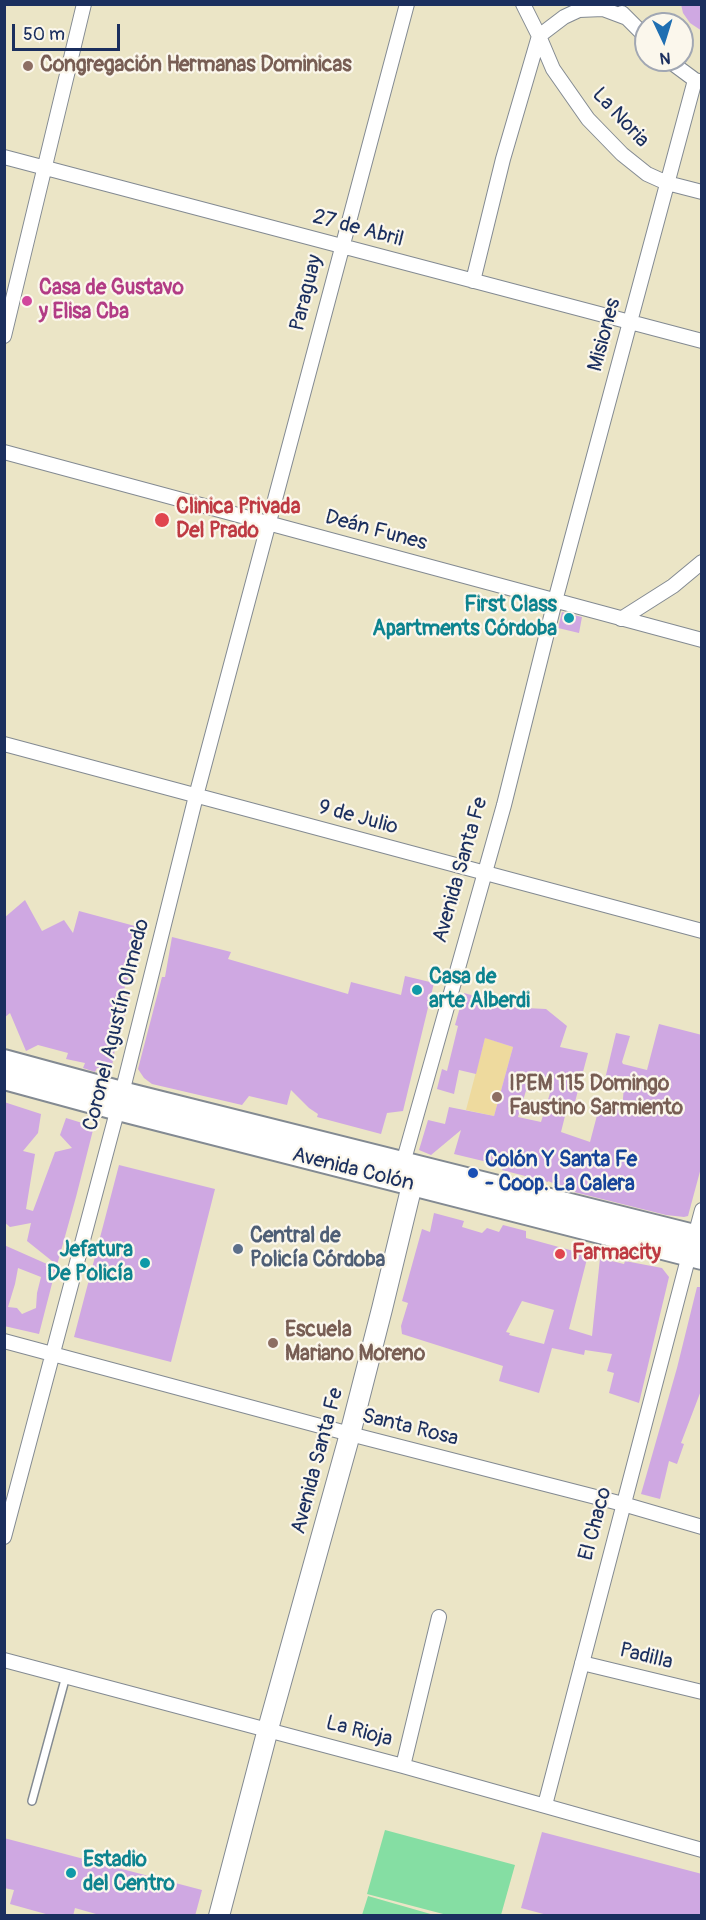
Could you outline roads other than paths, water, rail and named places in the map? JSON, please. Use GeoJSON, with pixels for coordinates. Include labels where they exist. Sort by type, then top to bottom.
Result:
{"type":"FeatureCollection","features":[{"type":"Feature","properties":{"kind":"main road","name":"Avenida Colón"},"geometry":{"type":"LineString","coordinates":[[4,1061],[120,1101],[412,1185],[697,1246]]}},
{"type":"Feature","properties":{"kind":"main road","name":"Avenida Colón"},"geometry":{"type":"LineString","coordinates":[[4,1078],[403,1163],[697,1246]]}},
{"type":"Feature","properties":{"kind":"main road"},"geometry":{"type":"LineString","coordinates":[[403,1163],[412,1185]]}},
{"type":"Feature","properties":{"kind":"main road","name":"Avenida Santa Fe"},"geometry":{"type":"LineString","coordinates":[[219,1916],[350,1434],[412,1185]]}},
{"type":"Feature","properties":{"kind":"street"},"geometry":{"type":"LineString","coordinates":[[4,336],[84,4]]}},
{"type":"Feature","properties":{"kind":"street","name":"Paraguay"},"geometry":{"type":"LineString","coordinates":[[270,524],[341,247],[407,4]]}},
{"type":"Feature","properties":{"kind":"street","name":"La Noria"},"geometry":{"type":"LineString","coordinates":[[523,4],[540,36],[553,69],[588,119],[622,154],[647,174],[668,183],[702,192]]}},
{"type":"Feature","properties":{"kind":"street"},"geometry":{"type":"LineString","coordinates":[[614,4],[634,25]]}},
{"type":"Feature","properties":{"kind":"street"},"geometry":{"type":"LineString","coordinates":[[472,281],[503,159],[540,36],[564,17],[579,10],[603,9],[627,18]]}},
{"type":"Feature","properties":{"kind":"street"},"geometry":{"type":"LineString","coordinates":[[685,72],[698,81]]}},
{"type":"Feature","properties":{"kind":"street","name":"Misiones"},"geometry":{"type":"LineString","coordinates":[[555,601],[668,183],[698,81]]}},
{"type":"Feature","properties":{"kind":"street","name":"27 de Abril"},"geometry":{"type":"LineString","coordinates":[[4,157],[702,341]]}},
{"type":"Feature","properties":{"kind":"street","name":"Deán Funes"},"geometry":{"type":"LineString","coordinates":[[4,452],[702,640]]}},
{"type":"Feature","properties":{"kind":"street","name":"Coronel Agustín Olmedo"},"geometry":{"type":"LineString","coordinates":[[4,1537],[120,1101],[196,796],[270,524]]}},
{"type":"Feature","properties":{"kind":"street"},"geometry":{"type":"LineString","coordinates":[[621,619],[673,586],[702,562]]}},
{"type":"Feature","properties":{"kind":"street","name":"Avenida Santa Fe"},"geometry":{"type":"LineString","coordinates":[[403,1163],[485,873],[555,601]]}},
{"type":"Feature","properties":{"kind":"street","name":"9 de Julio"},"geometry":{"type":"LineString","coordinates":[[4,744],[702,932]]}},
{"type":"Feature","properties":{"kind":"street","name":"El Chaco"},"geometry":{"type":"LineString","coordinates":[[545,1805],[623,1504],[697,1246],[702,1210]]}},
{"type":"Feature","properties":{"kind":"street","name":"Santa Rosa"},"geometry":{"type":"LineString","coordinates":[[4,1341],[52,1352],[350,1434],[623,1504],[702,1527]]}},
{"type":"Feature","properties":{"kind":"street"},"geometry":{"type":"LineString","coordinates":[[404,1766],[439,1617]]}},
{"type":"Feature","properties":{"kind":"street","name":"La Rioja"},"geometry":{"type":"LineString","coordinates":[[4,1660],[404,1766],[702,1850]]}},
{"type":"Feature","properties":{"kind":"street","name":"Padilla"},"geometry":{"type":"LineString","coordinates":[[582,1663],[702,1692]]}},
{"type":"Feature","properties":{"kind":"lane"},"geometry":{"type":"LineString","coordinates":[[32,1801],[66,1676]]}},
{"type":"Feature","properties":{"kind":"place","name":"Congregación Hermanas Dominicas"},"geometry":{"type":"Point","coordinates":[28,66]}},
{"type":"Feature","properties":{"kind":"place","name":"Casa de Gustavo y Elisa Cba"},"geometry":{"type":"Point","coordinates":[27,301]}},
{"type":"Feature","properties":{"kind":"place","name":"Clinica Privada Del Prado"},"geometry":{"type":"Point","coordinates":[162,520]}},
{"type":"Feature","properties":{"kind":"place","name":"First Class Apartments Córdoba"},"geometry":{"type":"Point","coordinates":[569,618]}},
{"type":"Feature","properties":{"kind":"place","name":"Casa de arte Alberdi"},"geometry":{"type":"Point","coordinates":[417,990]}},
{"type":"Feature","properties":{"kind":"place","name":"IPEM 115 Domingo Faustino Sarmiento"},"geometry":{"type":"Point","coordinates":[497,1097]}},
{"type":"Feature","properties":{"kind":"place","name":"Colón Y Santa Fe - Coop. La Calera"},"geometry":{"type":"Point","coordinates":[473,1173]}},
{"type":"Feature","properties":{"kind":"place","name":"Central de Policía Córdoba"},"geometry":{"type":"Point","coordinates":[238,1249]}},
{"type":"Feature","properties":{"kind":"place","name":"Farmacity"},"geometry":{"type":"Point","coordinates":[560,1254]}},
{"type":"Feature","properties":{"kind":"place","name":"Jefatura De Policía"},"geometry":{"type":"Point","coordinates":[145,1263]}},
{"type":"Feature","properties":{"kind":"place","name":"Escuela Mariano Moreno"},"geometry":{"type":"Point","coordinates":[273,1343]}},
{"type":"Feature","properties":{"kind":"place","name":"Estadio del Centro"},"geometry":{"type":"Point","coordinates":[71,1873]}}]}
